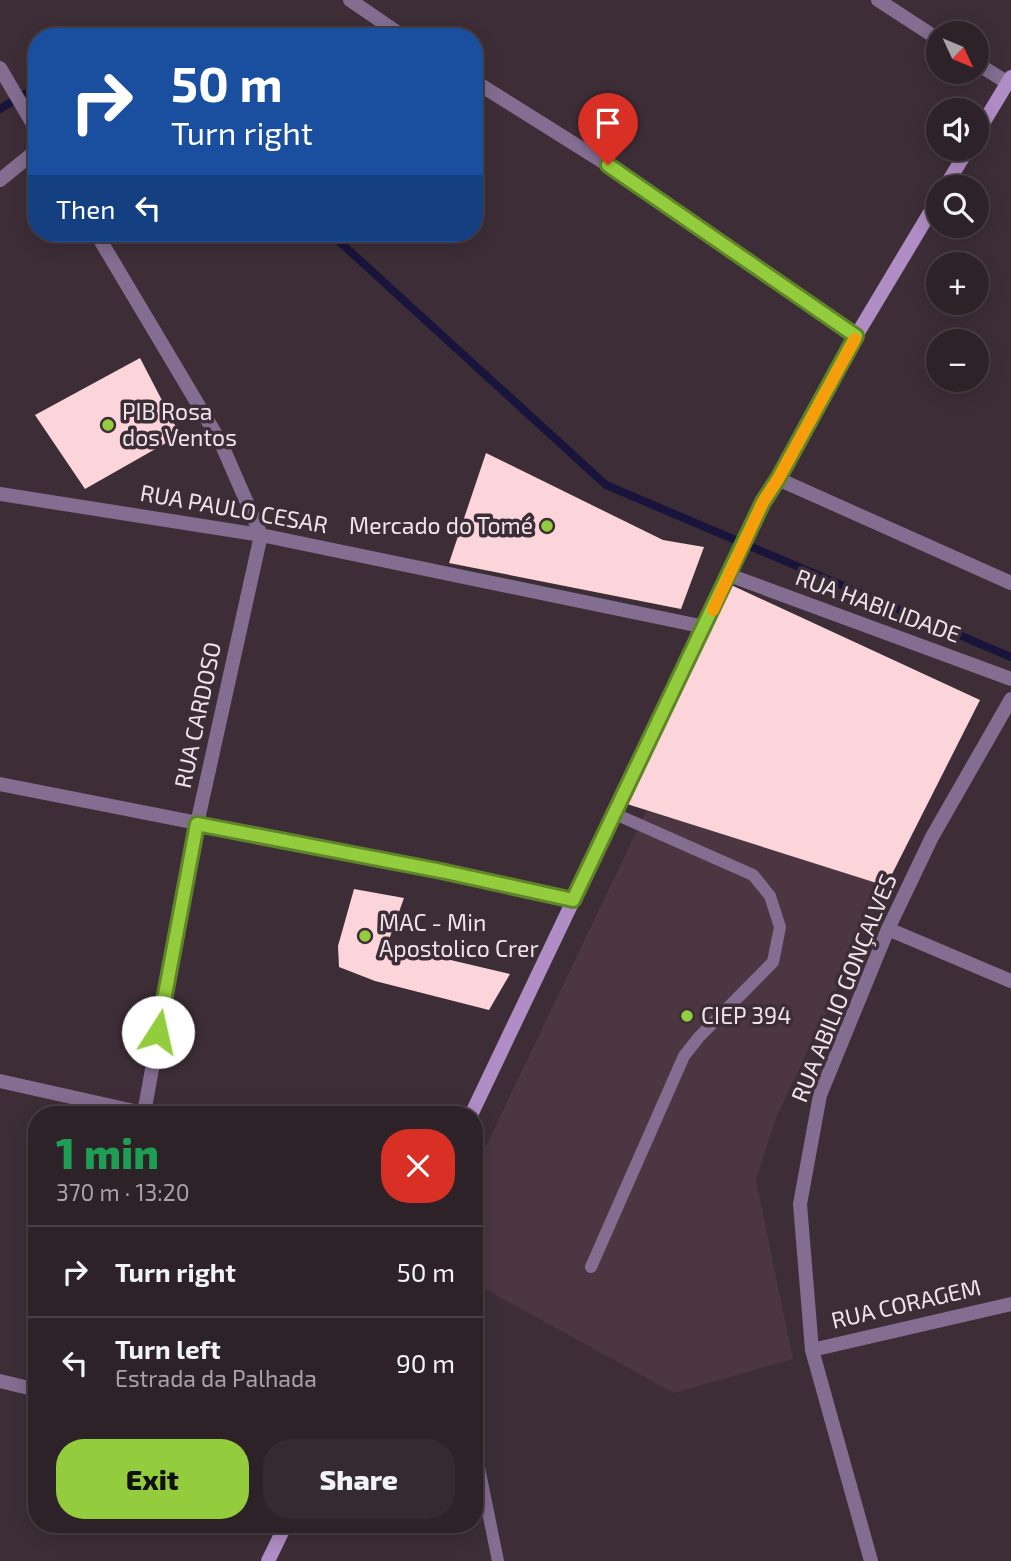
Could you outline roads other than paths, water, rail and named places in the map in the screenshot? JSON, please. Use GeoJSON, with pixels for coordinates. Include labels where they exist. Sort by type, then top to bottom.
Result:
{"type":"FeatureCollection","features":[{"type":"Feature","properties":{"kind":"main road"},"geometry":{"type":"LineString","coordinates":[[989,113],[1009,80]]}},
{"type":"Feature","properties":{"kind":"main road"},"geometry":{"type":"LineString","coordinates":[[475,1106],[763,502],[856,336],[926,219]]}},
{"type":"Feature","properties":{"kind":"main road"},"geometry":{"type":"LineString","coordinates":[[268,1561],[282,1533]]}},
{"type":"Feature","properties":{"kind":"street"},"geometry":{"type":"LineString","coordinates":[[350,0],[391,28]]}},
{"type":"Feature","properties":{"kind":"street"},"geometry":{"type":"LineString","coordinates":[[878,0],[926,30]]}},
{"type":"Feature","properties":{"kind":"street"},"geometry":{"type":"LineString","coordinates":[[989,70],[1009,80]]}},
{"type":"Feature","properties":{"kind":"street"},"geometry":{"type":"LineString","coordinates":[[3,75],[28,116]]}},
{"type":"Feature","properties":{"kind":"street"},"geometry":{"type":"LineString","coordinates":[[483,87],[608,165],[856,336]]}},
{"type":"Feature","properties":{"kind":"street"},"geometry":{"type":"LineString","coordinates":[[0,180],[28,157]]}},
{"type":"Feature","properties":{"kind":"street"},"geometry":{"type":"LineString","coordinates":[[101,242],[220,443],[261,535]]}},
{"type":"Feature","properties":{"kind":"street"},"geometry":{"type":"LineString","coordinates":[[778,479],[1011,583]]}},
{"type":"Feature","properties":{"kind":"street","name":"RUA PAULO CESAR"},"geometry":{"type":"LineString","coordinates":[[0,494],[261,535],[705,627]]}},
{"type":"Feature","properties":{"kind":"street","name":"RUA CARDOSO"},"geometry":{"type":"LineString","coordinates":[[150,1106],[197,824],[261,535]]}},
{"type":"Feature","properties":{"kind":"street","name":"RUA HABILIDADE"},"geometry":{"type":"LineString","coordinates":[[731,571],[1011,679]]}},
{"type":"Feature","properties":{"kind":"street","name":"RUA ABILIO GONÇALVES"},"geometry":{"type":"LineString","coordinates":[[871,1561],[812,1350],[800,1204],[810,1140],[820,1095],[888,929],[932,837],[1011,699]]}},
{"type":"Feature","properties":{"kind":"street"},"geometry":{"type":"LineString","coordinates":[[0,784],[441,871],[573,900]]}},
{"type":"Feature","properties":{"kind":"street"},"geometry":{"type":"LineString","coordinates":[[888,929],[1011,981]]}},
{"type":"Feature","properties":{"kind":"street"},"geometry":{"type":"LineString","coordinates":[[0,1081],[113,1106]]}},
{"type":"Feature","properties":{"kind":"street","name":"RUA CORAGEM"},"geometry":{"type":"LineString","coordinates":[[812,1350],[1011,1304]]}},
{"type":"Feature","properties":{"kind":"street"},"geometry":{"type":"LineString","coordinates":[[0,1381],[28,1388]]}},
{"type":"Feature","properties":{"kind":"lane"},"geometry":{"type":"LineString","coordinates":[[591,1267],[684,1056],[699,1037],[773,962],[780,927],[770,896],[752,875],[613,813]]}},
{"type":"Feature","properties":{"kind":"lane"},"geometry":{"type":"LineString","coordinates":[[483,1487],[498,1561]]}},
{"type":"Feature","properties":{"kind":"waterway"},"geometry":{"type":"LineString","coordinates":[[0,109],[28,92]]}},
{"type":"Feature","properties":{"kind":"waterway"},"geometry":{"type":"LineString","coordinates":[[340,242],[606,485],[1011,657]]}},
{"type":"Feature","properties":{"kind":"place","name":"PIB Rosa dos Ventos"},"geometry":{"type":"Point","coordinates":[108,425]}},
{"type":"Feature","properties":{"kind":"place","name":"Mercado do Tomé"},"geometry":{"type":"Point","coordinates":[547,526]}},
{"type":"Feature","properties":{"kind":"place","name":"MAC - Min Apostolico Crer"},"geometry":{"type":"Point","coordinates":[365,936]}},
{"type":"Feature","properties":{"kind":"place","name":"CIEP 394"},"geometry":{"type":"Point","coordinates":[687,1016]}}]}
